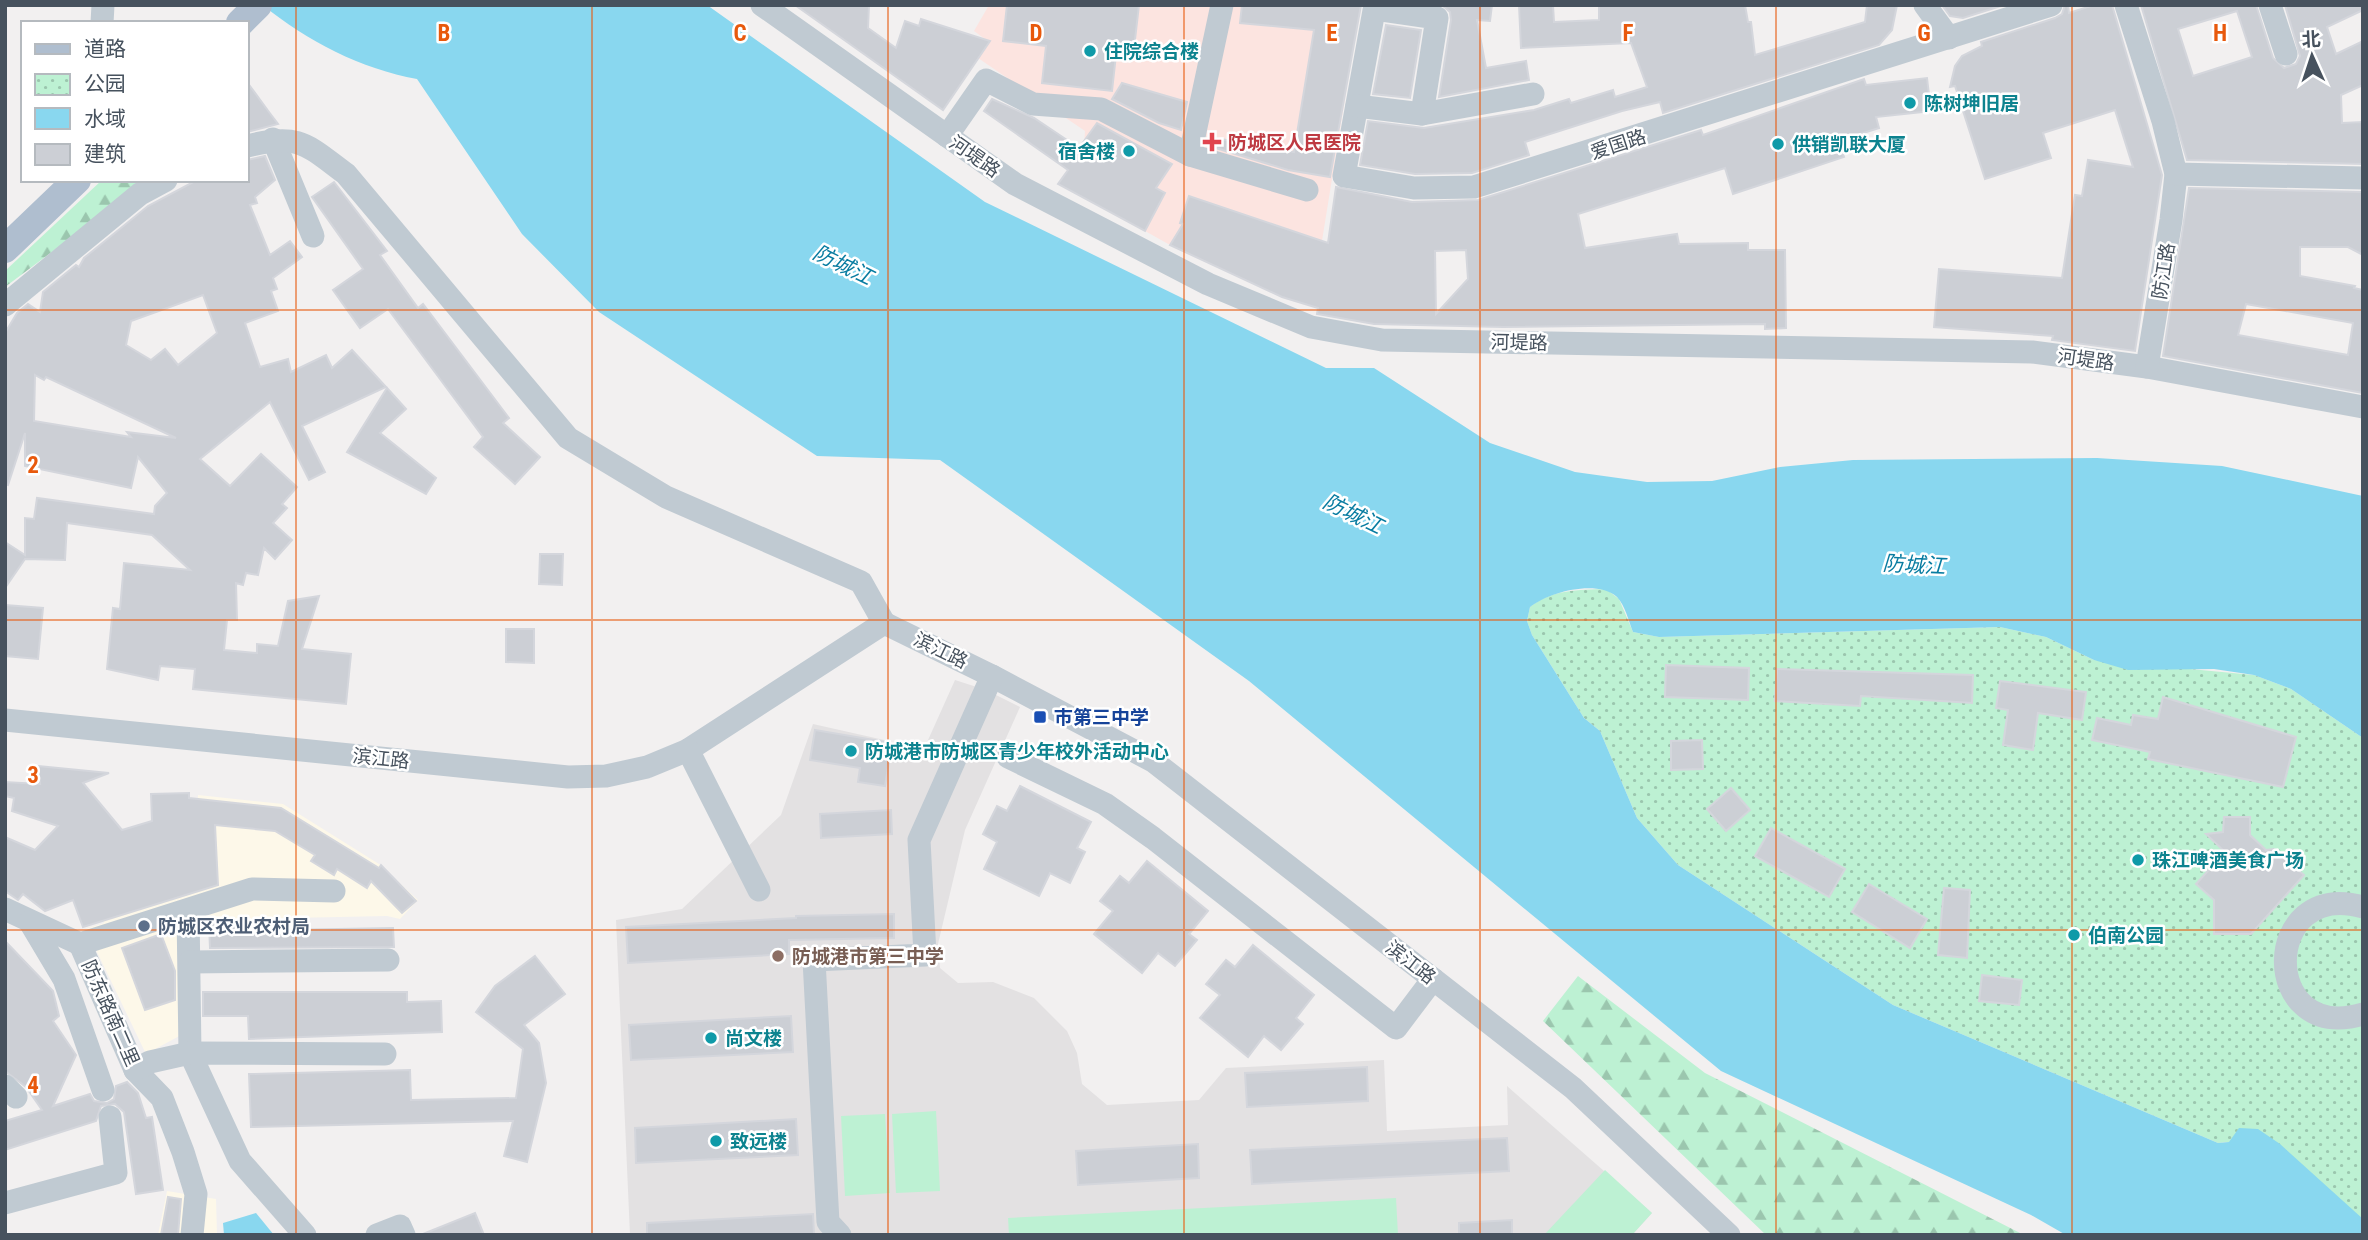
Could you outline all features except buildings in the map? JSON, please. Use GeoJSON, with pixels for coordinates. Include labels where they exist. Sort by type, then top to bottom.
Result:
{"type":"FeatureCollection","features":[{"type":"Feature","properties":{"kind":"main road"},"geometry":{"type":"LineString","coordinates":[[242,21],[258,5]]}},
{"type":"Feature","properties":{"kind":"main road"},"geometry":{"type":"LineString","coordinates":[[5,250],[73,182]]}},
{"type":"Feature","properties":{"kind":"street","name":"河堤路"},"geometry":{"type":"LineString","coordinates":[[762,5],[1015,184],[1208,284],[1311,327],[1382,340],[2032,352],[2147,368],[2363,407]]}},
{"type":"Feature","properties":{"kind":"street"},"geometry":{"type":"LineString","coordinates":[[1189,155],[1222,5]]}},
{"type":"Feature","properties":{"kind":"street"},"geometry":{"type":"LineString","coordinates":[[1925,5],[1949,38]]}},
{"type":"Feature","properties":{"kind":"street","name":"爱国路"},"geometry":{"type":"LineString","coordinates":[[1375,7],[1344,176],[1414,188],[1474,187],[2051,5]]}},
{"type":"Feature","properties":{"kind":"street","name":"防江路"},"geometry":{"type":"LineString","coordinates":[[2126,5],[2163,121],[2176,174],[2147,368]]}},
{"type":"Feature","properties":{"kind":"street"},"geometry":{"type":"LineString","coordinates":[[2270,5],[2286,54]]}},
{"type":"Feature","properties":{"kind":"street"},"geometry":{"type":"LineString","coordinates":[[1375,7],[1437,18],[1422,114]]}},
{"type":"Feature","properties":{"kind":"street"},"geometry":{"type":"LineString","coordinates":[[947,136],[986,80],[1033,104],[1101,110],[1189,155],[1307,190]]}},
{"type":"Feature","properties":{"kind":"street"},"geometry":{"type":"LineString","coordinates":[[1357,106],[1422,114],[1533,94]]}},
{"type":"Feature","properties":{"kind":"street"},"geometry":{"type":"LineString","coordinates":[[273,139],[313,236]]}},
{"type":"Feature","properties":{"kind":"street"},"geometry":{"type":"LineString","coordinates":[[248,146],[273,139],[304,142],[346,174],[568,438],[666,497],[861,582],[884,623]]}},
{"type":"Feature","properties":{"kind":"street"},"geometry":{"type":"LineString","coordinates":[[2176,174],[2363,178]]}},
{"type":"Feature","properties":{"kind":"street"},"geometry":{"type":"LineString","coordinates":[[5,305],[140,194],[162,182]]}},
{"type":"Feature","properties":{"kind":"street","name":"滨江路"},"geometry":{"type":"LineString","coordinates":[[5,720],[568,777],[606,776],[647,767],[688,750],[884,623],[992,676],[1153,761],[1573,1088],[1730,1235]]}},
{"type":"Feature","properties":{"kind":"street"},"geometry":{"type":"LineString","coordinates":[[840,1235],[828,1222],[814,960],[925,954],[919,840],[992,676]]}},
{"type":"Feature","properties":{"kind":"street"},"geometry":{"type":"LineString","coordinates":[[688,750],[759,890]]}},
{"type":"Feature","properties":{"kind":"street"},"geometry":{"type":"LineString","coordinates":[[1007,757],[1105,804],[1396,1028],[1433,979]]}},
{"type":"Feature","properties":{"kind":"street"},"geometry":{"type":"LineString","coordinates":[[5,909],[80,944],[252,889],[334,891]]}},
{"type":"Feature","properties":{"kind":"street"},"geometry":{"type":"LineString","coordinates":[[2363,907],[2351,903],[2325,905],[2302,918],[2287,939],[2284,951],[2285,977],[2298,1000],[2319,1015],[2345,1019],[2363,1014]]}},
{"type":"Feature","properties":{"kind":"street"},"geometry":{"type":"LineString","coordinates":[[188,911],[190,1053],[240,1161],[305,1235]]}},
{"type":"Feature","properties":{"kind":"street"},"geometry":{"type":"LineString","coordinates":[[30,922],[64,979],[103,1090]]}},
{"type":"Feature","properties":{"kind":"street","name":"防东路南二里"},"geometry":{"type":"LineString","coordinates":[[80,944],[135,1070],[162,1098],[195,1194],[192,1235]]}},
{"type":"Feature","properties":{"kind":"street"},"geometry":{"type":"LineString","coordinates":[[190,962],[388,960]]}},
{"type":"Feature","properties":{"kind":"street"},"geometry":{"type":"LineString","coordinates":[[135,1070],[150,1062],[190,1053],[385,1054]]}},
{"type":"Feature","properties":{"kind":"street"},"geometry":{"type":"LineString","coordinates":[[5,1203],[116,1173],[110,1117]]}},
{"type":"Feature","properties":{"kind":"street"},"geometry":{"type":"LineString","coordinates":[[377,1235],[400,1226],[404,1235]]}},
{"type":"Feature","properties":{"kind":"shaded area","name":"防城区人民医院"},"geometry":{"type":"Polygon","coordinates":[[[989,5],[1360,5],[1317,272],[1181,227],[1170,245],[1145,231],[1164,193],[1084,145],[1085,131],[978,58],[989,42],[974,31],[989,5]]]}},
{"type":"Feature","properties":{"kind":"shaded area","name":"防城港市第三中学"},"geometry":{"type":"Polygon","coordinates":[[[955,680],[986,690],[1020,707],[965,830],[938,944],[940,968],[958,983],[993,982],[1034,998],[1067,1031],[1077,1053],[1082,1084],[1107,1105],[1199,1100],[1226,1068],[1384,1060],[1387,1131],[1508,1125],[1507,1086],[1652,1213],[1632,1235],[630,1235],[616,920],[682,909],[781,815],[813,724],[924,749],[955,680]]]}},
{"type":"Feature","properties":{"kind":"shaded area","name":"防城区农业农村局"},"geometry":{"type":"Polygon","coordinates":[[[198,795],[283,804],[379,864],[418,900],[400,919],[387,916],[194,920],[196,1027],[146,1054],[86,929],[104,923],[96,899],[193,867],[198,795]]]}},
{"type":"Feature","properties":{"kind":"shaded area"},"geometry":{"type":"Polygon","coordinates":[[[167,1191],[216,1199],[217,1235],[158,1235],[167,1191]]]}},
{"type":"Feature","properties":{"kind":"green space"},"geometry":{"type":"Polygon","coordinates":[[[100,182],[145,182],[5,287],[5,271],[100,182]]]}},
{"type":"Feature","properties":{"kind":"green space","name":"伯南公园"},"geometry":{"type":"Polygon","coordinates":[[[1606,589],[1619,599],[1633,632],[1659,637],[2000,627],[2046,637],[2094,660],[2254,675],[2291,689],[2363,738],[2363,1219],[2229,1142],[2218,1143],[1893,1005],[1678,865],[1637,818],[1600,731],[1584,718],[1532,635],[1527,621],[1530,607],[1548,597],[1566,592],[1606,589]]]}},
{"type":"Feature","properties":{"kind":"green space"},"geometry":{"type":"Polygon","coordinates":[[[1578,976],[1705,1073],[2024,1235],[1766,1235],[1543,1021],[1578,976]]]}},
{"type":"Feature","properties":{"kind":"green space"},"geometry":{"type":"Polygon","coordinates":[[[936,1111],[940,1191],[896,1193],[892,1114],[936,1111]]]}},
{"type":"Feature","properties":{"kind":"green space"},"geometry":{"type":"Polygon","coordinates":[[[885,1114],[890,1193],[845,1196],[841,1116],[885,1114]]]}},
{"type":"Feature","properties":{"kind":"green space"},"geometry":{"type":"Polygon","coordinates":[[[1605,1170],[1652,1213],[1632,1235],[1544,1235],[1605,1170]]]}},
{"type":"Feature","properties":{"kind":"green space"},"geometry":{"type":"Polygon","coordinates":[[[1396,1198],[1398,1235],[1009,1235],[1008,1218],[1396,1198]]]}},
{"type":"Feature","properties":{"kind":"water","name":"防城江"},"geometry":{"type":"Polygon","coordinates":[[[263,5],[707,5],[985,202],[1326,368],[1374,368],[1490,443],[1575,472],[1647,482],[1712,481],[1780,467],[1853,460],[2097,458],[2222,466],[2363,496],[2363,738],[2291,689],[2254,675],[2214,669],[2128,670],[2094,660],[2046,637],[2000,627],[1659,637],[1633,632],[1625,609],[1617,597],[1598,589],[1586,588],[1561,592],[1538,602],[1530,607],[1527,621],[1532,635],[1584,718],[1600,731],[1637,818],[1678,865],[1893,1005],[2218,1143],[2229,1142],[2239,1128],[2258,1129],[2280,1144],[2363,1219],[2363,1235],[2066,1235],[2031,1215],[1721,1071],[1249,681],[940,460],[817,456],[599,312],[522,234],[417,79],[355,61],[336,52],[297,30],[263,5]]]}},
{"type":"Feature","properties":{"kind":"water"},"geometry":{"type":"Polygon","coordinates":[[[256,1213],[274,1235],[224,1235],[223,1223],[256,1213]]]}},
{"type":"Feature","properties":{"kind":"place","name":"住院综合楼"},"geometry":{"type":"Point","coordinates":[1090,51]}},
{"type":"Feature","properties":{"kind":"place","name":"陈树坤旧居"},"geometry":{"type":"Point","coordinates":[1910,103]}},
{"type":"Feature","properties":{"kind":"place","name":"防城区人民医院"},"geometry":{"type":"Point","coordinates":[1212,142]}},
{"type":"Feature","properties":{"kind":"place","name":"供销凯联大厦"},"geometry":{"type":"Point","coordinates":[1778,144]}},
{"type":"Feature","properties":{"kind":"place","name":"宿舍楼"},"geometry":{"type":"Point","coordinates":[1129,151]}},
{"type":"Feature","properties":{"kind":"place","name":"巿第三中学"},"geometry":{"type":"Point","coordinates":[1040,717]}},
{"type":"Feature","properties":{"kind":"place","name":"防城港市防城区青少年校外活动中心"},"geometry":{"type":"Point","coordinates":[851,751]}},
{"type":"Feature","properties":{"kind":"place","name":"珠江啤酒美食广场"},"geometry":{"type":"Point","coordinates":[2138,860]}},
{"type":"Feature","properties":{"kind":"place","name":"防城区农业农村局"},"geometry":{"type":"Point","coordinates":[144,926]}},
{"type":"Feature","properties":{"kind":"place","name":"伯南公园"},"geometry":{"type":"Point","coordinates":[2074,935]}},
{"type":"Feature","properties":{"kind":"place","name":"防城港市第三中学"},"geometry":{"type":"Point","coordinates":[778,956]}},
{"type":"Feature","properties":{"kind":"place","name":"尚文楼"},"geometry":{"type":"Point","coordinates":[711,1038]}},
{"type":"Feature","properties":{"kind":"place","name":"致远楼"},"geometry":{"type":"Point","coordinates":[716,1141]}}]}
